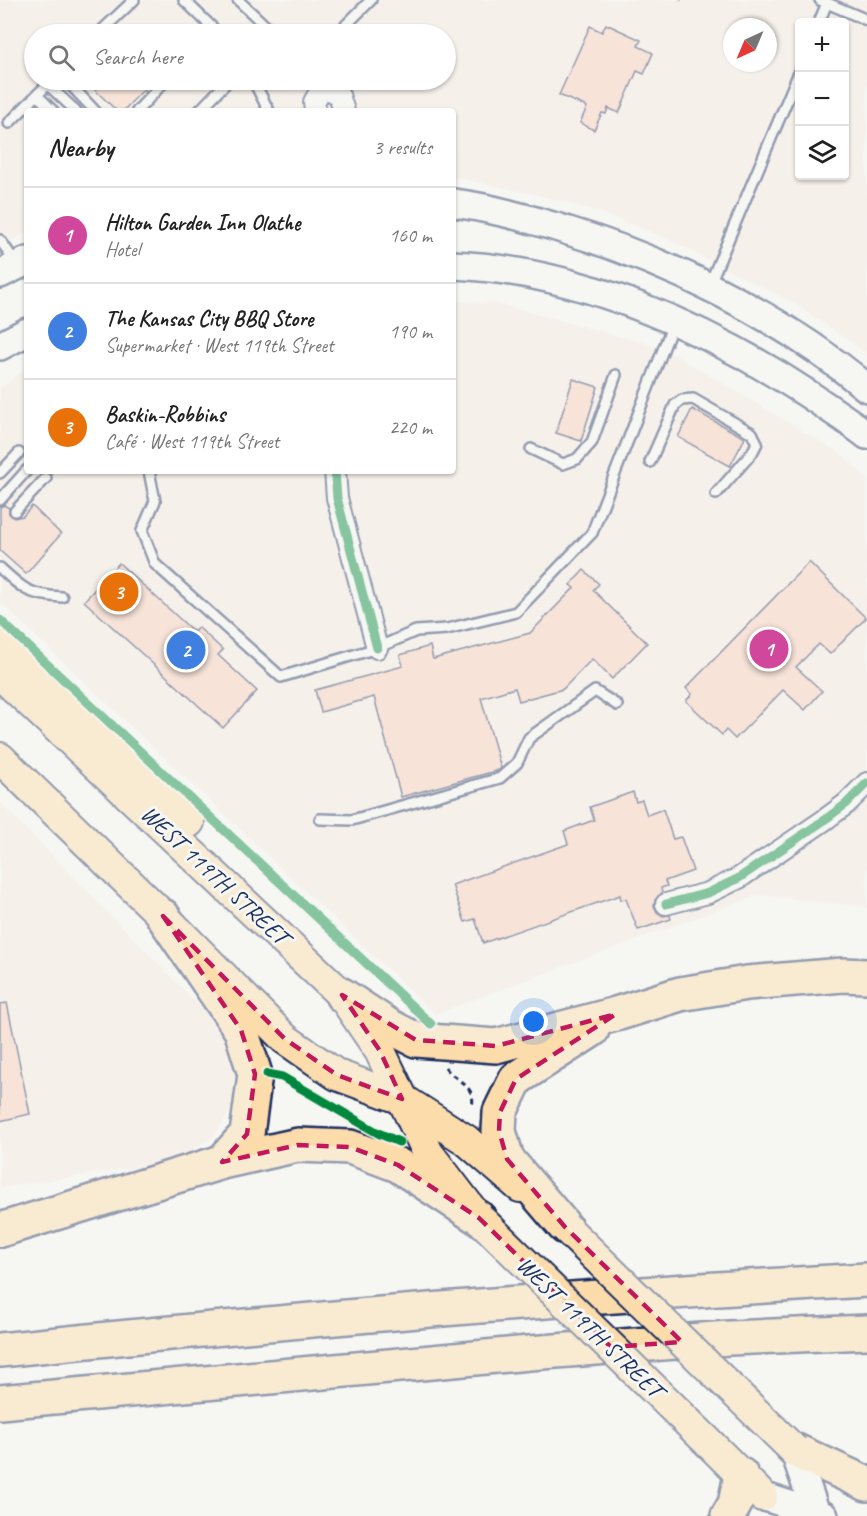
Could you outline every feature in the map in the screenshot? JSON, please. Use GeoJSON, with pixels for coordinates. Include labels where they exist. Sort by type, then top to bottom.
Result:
{"type":"FeatureCollection","features":[{"type":"Feature","properties":{"kind":"highway"},"geometry":{"type":"LineString","coordinates":[[163,916],[241,1030],[255,1074],[247,1134],[222,1162]]}},
{"type":"Feature","properties":{"kind":"highway"},"geometry":{"type":"LineString","coordinates":[[342,995],[389,1026],[416,1040],[496,1046],[616,1014],[680,994],[747,983],[843,975],[867,976]]}},
{"type":"Feature","properties":{"kind":"highway"},"geometry":{"type":"LineString","coordinates":[[565,1227],[507,1159],[499,1131],[500,1112],[516,1079],[616,1014]]}},
{"type":"Feature","properties":{"kind":"highway"},"geometry":{"type":"LineString","coordinates":[[0,1230],[222,1162],[298,1145],[350,1147],[398,1165],[479,1218]]}},
{"type":"Feature","properties":{"kind":"highway"},"geometry":{"type":"LineString","coordinates":[[0,1350],[462,1308],[677,1291],[867,1280]]}},
{"type":"Feature","properties":{"kind":"highway"},"geometry":{"type":"LineString","coordinates":[[0,1402],[529,1353],[729,1338],[867,1332]]}},
{"type":"Feature","properties":{"kind":"highway"},"geometry":{"type":"LineString","coordinates":[[794,1450],[867,1484]]}},
{"type":"Feature","properties":{"kind":"highway"},"geometry":{"type":"LineString","coordinates":[[728,1516],[735,1504],[752,1485]]}},
{"type":"Feature","properties":{"kind":"main road"},"geometry":{"type":"LineString","coordinates":[[456,204],[528,218],[650,259],[753,310],[810,346],[867,388]]}},
{"type":"Feature","properties":{"kind":"main road"},"geometry":{"type":"LineString","coordinates":[[456,265],[542,278],[597,292],[674,321],[755,361],[867,435]]}},
{"type":"Feature","properties":{"kind":"main road"},"geometry":{"type":"LineString","coordinates":[[0,346],[24,334]]}},
{"type":"Feature","properties":{"kind":"main road"},"geometry":{"type":"LineString","coordinates":[[0,642],[218,850],[219,879]]}},
{"type":"Feature","properties":{"kind":"main road","name":"WEST 119TH STREET"},"geometry":{"type":"LineString","coordinates":[[0,674],[342,995],[380,1050],[428,1153],[479,1218],[752,1485],[819,1515]]}},
{"type":"Feature","properties":{"kind":"main road","name":"WEST 119TH STREET"},"geometry":{"type":"LineString","coordinates":[[0,758],[163,916],[285,1040],[337,1075],[402,1099],[466,1140],[565,1227],[794,1450],[819,1515]]}},
{"type":"Feature","properties":{"kind":"street"},"geometry":{"type":"LineString","coordinates":[[315,108],[318,90]]}},
{"type":"Feature","properties":{"kind":"street"},"geometry":{"type":"LineString","coordinates":[[332,90],[339,94],[343,108]]}},
{"type":"Feature","properties":{"kind":"street"},"geometry":{"type":"LineString","coordinates":[[335,474],[337,498],[377,648]]}},
{"type":"Feature","properties":{"kind":"street"},"geometry":{"type":"LineString","coordinates":[[666,904],[708,893],[739,878],[846,804],[867,783]]}},
{"type":"Feature","properties":{"kind":"lane"},"geometry":{"type":"LineString","coordinates":[[109,24],[134,0]]}},
{"type":"Feature","properties":{"kind":"lane"},"geometry":{"type":"LineString","coordinates":[[184,0],[207,24]]}},
{"type":"Feature","properties":{"kind":"lane"},"geometry":{"type":"LineString","coordinates":[[238,0],[263,24]]}},
{"type":"Feature","properties":{"kind":"lane"},"geometry":{"type":"LineString","coordinates":[[347,24],[371,0]]}},
{"type":"Feature","properties":{"kind":"lane"},"geometry":{"type":"LineString","coordinates":[[820,18],[824,1],[867,20]]}},
{"type":"Feature","properties":{"kind":"lane"},"geometry":{"type":"LineString","coordinates":[[709,287],[799,72]]}},
{"type":"Feature","properties":{"kind":"lane"},"geometry":{"type":"LineString","coordinates":[[9,123],[42,90]]}},
{"type":"Feature","properties":{"kind":"lane"},"geometry":{"type":"LineString","coordinates":[[56,90],[73,108]]}},
{"type":"Feature","properties":{"kind":"lane"},"geometry":{"type":"LineString","coordinates":[[75,90],[92,108]]}},
{"type":"Feature","properties":{"kind":"lane"},"geometry":{"type":"LineString","coordinates":[[139,108],[156,90]]}},
{"type":"Feature","properties":{"kind":"lane"},"geometry":{"type":"LineString","coordinates":[[202,108],[219,90]]}},
{"type":"Feature","properties":{"kind":"lane"},"geometry":{"type":"LineString","coordinates":[[258,90],[267,108]]}},
{"type":"Feature","properties":{"kind":"lane"},"geometry":{"type":"LineString","coordinates":[[37,95],[50,108]]}},
{"type":"Feature","properties":{"kind":"lane"},"geometry":{"type":"LineString","coordinates":[[0,240],[15,267]]}},
{"type":"Feature","properties":{"kind":"lane"},"geometry":{"type":"LineString","coordinates":[[150,474],[155,501],[142,531],[155,564],[281,677],[377,648],[416,631],[447,629],[516,612],[592,533],[674,321]]}},
{"type":"Feature","properties":{"kind":"lane"},"geometry":{"type":"LineString","coordinates":[[531,449],[563,464],[577,459],[592,442],[616,375]]}},
{"type":"Feature","properties":{"kind":"lane"},"geometry":{"type":"LineString","coordinates":[[650,462],[675,405],[682,400],[693,399],[752,433],[757,442],[752,453],[716,494]]}},
{"type":"Feature","properties":{"kind":"lane"},"geometry":{"type":"LineString","coordinates":[[0,473],[19,453]]}},
{"type":"Feature","properties":{"kind":"lane"},"geometry":{"type":"LineString","coordinates":[[0,500],[24,473]]}},
{"type":"Feature","properties":{"kind":"lane"},"geometry":{"type":"LineString","coordinates":[[15,511],[46,478]]}},
{"type":"Feature","properties":{"kind":"lane"},"geometry":{"type":"LineString","coordinates":[[0,568],[22,588],[40,595],[63,597]]}},
{"type":"Feature","properties":{"kind":"lane"},"geometry":{"type":"LineString","coordinates":[[320,819],[352,820],[500,778],[517,764],[530,738],[595,691],[617,705]]}},
{"type":"Feature","properties":{"kind":"path"},"geometry":{"type":"LineString","coordinates":[[442,1064],[447,1071],[471,1090],[474,1098],[472,1106]]}},
{"type":"Feature","properties":{"kind":"path"},"geometry":{"type":"LineString","coordinates":[[274,1076],[282,1077],[369,1127]]}},
{"type":"Feature","properties":{"kind":"highlighted area"},"geometry":{"type":"Polygon","coordinates":[[[163,916],[285,1039],[337,1075],[402,1099],[380,1051],[342,995],[416,1040],[496,1046],[616,1014],[516,1079],[500,1112],[499,1131],[507,1159],[565,1227],[682,1342],[611,1347],[479,1218],[398,1165],[350,1147],[298,1145],[222,1162],[247,1134],[255,1074],[241,1030],[163,916]]]}},
{"type":"Feature","properties":{"kind":"shaded area"},"geometry":{"type":"Polygon","coordinates":[[[0,0],[867,0],[867,353],[792,302],[661,236],[601,213],[542,196],[456,178],[456,108],[24,108],[24,234],[0,246],[0,0]]]}},
{"type":"Feature","properties":{"kind":"shaded area"},"geometry":{"type":"Polygon","coordinates":[[[456,301],[496,303],[663,348],[841,454],[867,478],[867,907],[758,895],[435,1014],[0,602],[0,388],[24,370],[24,474],[456,474],[456,301]]]}},
{"type":"Feature","properties":{"kind":"shaded area"},"geometry":{"type":"Polygon","coordinates":[[[0,802],[220,1027],[233,1050],[238,1093],[231,1110],[214,1136],[175,1161],[0,1188],[0,802]]]}},
{"type":"Feature","properties":{"kind":"building"},"geometry":{"type":"Polygon","coordinates":[[[606,24],[641,40],[638,46],[653,53],[644,74],[637,71],[619,113],[608,108],[606,114],[602,113],[594,130],[580,123],[587,107],[559,95],[590,26],[602,32],[606,24]]]}},
{"type":"Feature","properties":{"kind":"building"},"geometry":{"type":"Polygon","coordinates":[[[95,90],[143,90],[126,108],[114,108],[95,90]]]}},
{"type":"Feature","properties":{"kind":"building"},"geometry":{"type":"Polygon","coordinates":[[[573,379],[598,387],[581,441],[556,433],[573,379]]]}},
{"type":"Feature","properties":{"kind":"building"},"geometry":{"type":"Polygon","coordinates":[[[692,409],[745,438],[730,466],[678,437],[692,409]]]}},
{"type":"Feature","properties":{"kind":"building"},"geometry":{"type":"Polygon","coordinates":[[[4,505],[9,508],[9,513],[14,518],[23,516],[32,506],[61,534],[26,574],[0,551],[0,507],[4,505]]]}},
{"type":"Feature","properties":{"kind":"building"},"geometry":{"type":"Polygon","coordinates":[[[809,562],[866,618],[830,654],[819,644],[796,667],[822,691],[805,710],[783,690],[735,739],[726,730],[722,735],[686,701],[692,694],[686,688],[809,562]]]}},
{"type":"Feature","properties":{"kind":"building"},"geometry":{"type":"Polygon","coordinates":[[[119,563],[194,632],[198,627],[223,650],[218,655],[257,691],[223,728],[84,601],[119,563]]]}},
{"type":"Feature","properties":{"kind":"building"},"geometry":{"type":"Polygon","coordinates":[[[584,570],[599,584],[593,590],[647,643],[612,679],[592,659],[563,689],[519,701],[515,688],[481,698],[501,768],[499,770],[401,797],[374,697],[321,712],[315,690],[403,666],[400,655],[430,646],[433,659],[530,633],[574,588],[570,585],[584,570]]]}},
{"type":"Feature","properties":{"kind":"building"},"geometry":{"type":"Polygon","coordinates":[[[633,792],[636,802],[642,800],[647,815],[663,809],[673,839],[681,837],[693,871],[665,881],[667,886],[661,888],[662,893],[655,900],[654,906],[657,912],[663,916],[670,915],[671,919],[638,930],[626,899],[621,900],[620,895],[483,943],[475,919],[465,922],[452,885],[568,844],[564,831],[594,820],[590,807],[633,792]]]}},
{"type":"Feature","properties":{"kind":"building"},"geometry":{"type":"Polygon","coordinates":[[[7,1003],[30,1114],[0,1121],[0,1004],[7,1003]]]}},
{"type":"Feature","properties":{"kind":"cycle path"},"geometry":{"type":"LineString","coordinates":[[335,474],[337,498],[377,648]]}},
{"type":"Feature","properties":{"kind":"cycle path"},"geometry":{"type":"LineString","coordinates":[[0,620],[431,1024]]}},
{"type":"Feature","properties":{"kind":"cycle path"},"geometry":{"type":"LineString","coordinates":[[666,904],[708,893],[739,878],[846,804],[867,783]]}},
{"type":"Feature","properties":{"kind":"cycle path"},"geometry":{"type":"LineString","coordinates":[[267,1074],[282,1077],[378,1133],[399,1142]]}},
{"type":"Feature","properties":{"kind":"place","name":"Baskin-Robbins"},"geometry":{"type":"Point","coordinates":[119,592]}},
{"type":"Feature","properties":{"kind":"place","name":"Hilton Garden Inn Olathe"},"geometry":{"type":"Point","coordinates":[769,649]}},
{"type":"Feature","properties":{"kind":"place","name":"The Kansas City BBQ Store"},"geometry":{"type":"Point","coordinates":[186,650]}}]}
